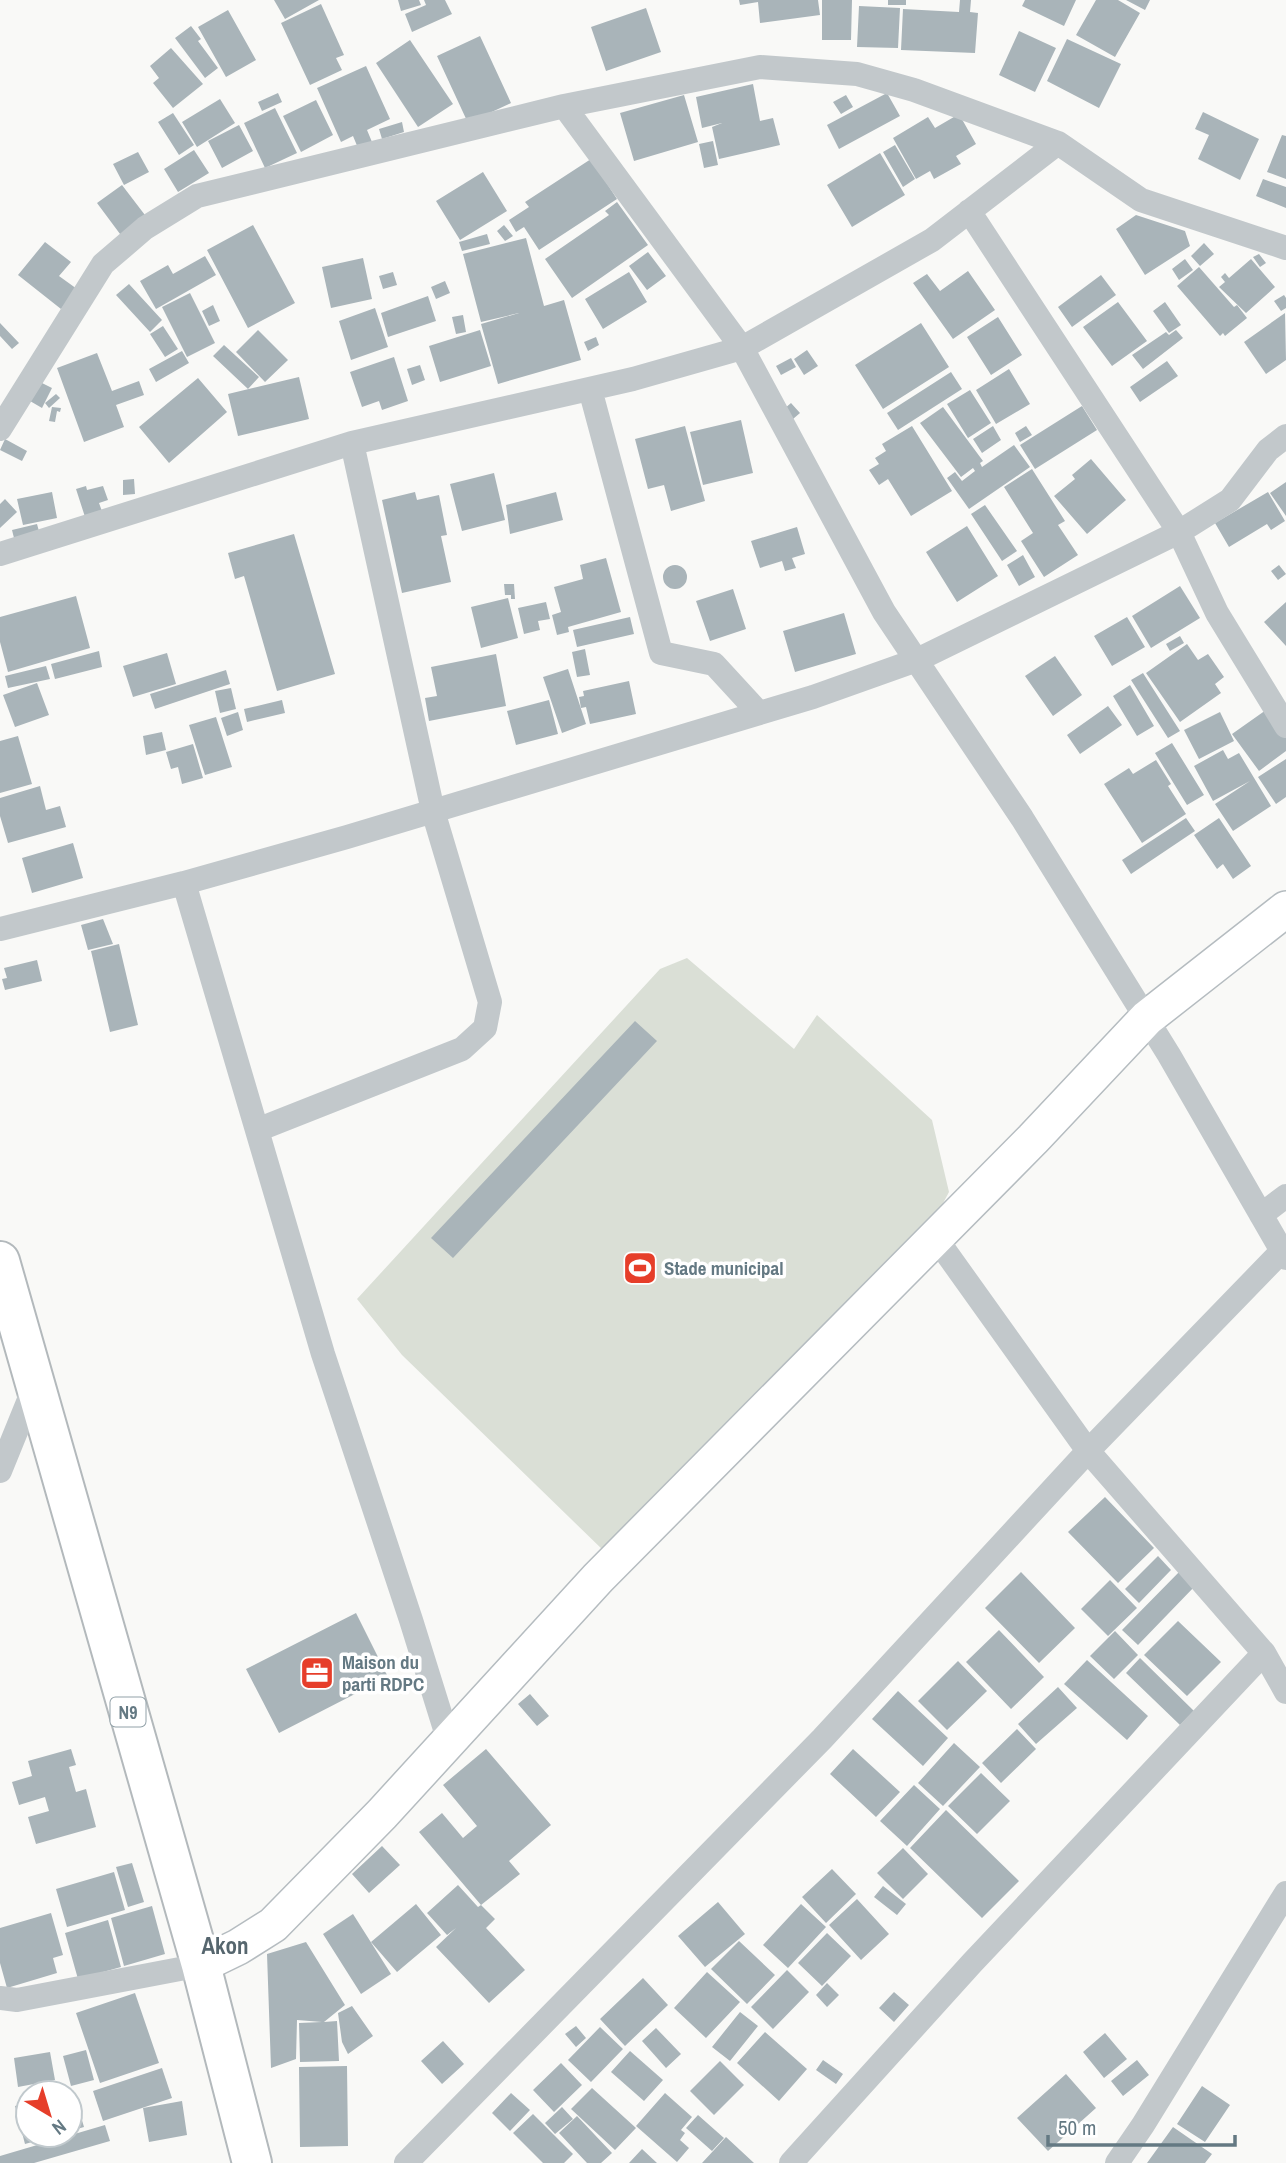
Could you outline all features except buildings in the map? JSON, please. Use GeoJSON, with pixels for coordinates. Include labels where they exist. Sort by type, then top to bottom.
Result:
{"type":"FeatureCollection","features":[{"type":"Feature","properties":{"kind":"highway","name":"N9"},"geometry":{"type":"LineString","coordinates":[[0,1261],[201,1965],[252,2163]]}},
{"type":"Feature","properties":{"kind":"street"},"geometry":{"type":"LineString","coordinates":[[0,429],[103,264],[145,228],[197,196],[564,106],[760,67],[858,74],[914,90],[1058,143],[1141,200],[1286,248]]}},
{"type":"Feature","properties":{"kind":"street"},"geometry":{"type":"LineString","coordinates":[[413,2160],[821,1740],[1088,1451],[1284,1254],[1147,1018],[1022,817],[884,612],[742,348],[564,106]]}},
{"type":"Feature","properties":{"kind":"street"},"geometry":{"type":"LineString","coordinates":[[0,554],[352,443],[634,379],[742,348],[932,240],[1058,143]]}},
{"type":"Feature","properties":{"kind":"street"},"geometry":{"type":"LineString","coordinates":[[969,211],[1178,532],[1217,613],[1286,726]]}},
{"type":"Feature","properties":{"kind":"street"},"geometry":{"type":"LineString","coordinates":[[590,389],[661,653],[715,664],[759,713]]}},
{"type":"Feature","properties":{"kind":"street"},"geometry":{"type":"LineString","coordinates":[[0,929],[184,883],[433,811],[814,697],[917,660],[1178,532],[1230,500],[1268,450],[1286,436]]}},
{"type":"Feature","properties":{"kind":"street"},"geometry":{"type":"LineString","coordinates":[[257,1130],[462,1049],[485,1028],[491,1002],[433,811],[352,443]]}},
{"type":"Feature","properties":{"kind":"street"},"geometry":{"type":"LineString","coordinates":[[184,883],[323,1354],[449,1742]]}},
{"type":"Feature","properties":{"kind":"street"},"geometry":{"type":"LineString","coordinates":[[0,1998],[17,2000],[201,1965],[239,1947],[273,1925],[449,1742],[598,1578],[1033,1139],[1147,1018],[1286,909]]}},
{"type":"Feature","properties":{"kind":"street"},"geometry":{"type":"LineString","coordinates":[[1261,1215],[1286,1196]]}},
{"type":"Feature","properties":{"kind":"street"},"geometry":{"type":"LineString","coordinates":[[935,1237],[1088,1451],[1264,1653],[1286,1692]]}},
{"type":"Feature","properties":{"kind":"street"},"geometry":{"type":"LineString","coordinates":[[0,1471],[35,1385]]}},
{"type":"Feature","properties":{"kind":"street"},"geometry":{"type":"LineString","coordinates":[[791,2163],[972,1964],[1264,1653]]}},
{"type":"Feature","properties":{"kind":"street"},"geometry":{"type":"LineString","coordinates":[[1116,2163],[1143,2124],[1286,1892]]}},
{"type":"Feature","properties":{"kind":"shaded area","name":"Stade municipal"},"geometry":{"type":"Polygon","coordinates":[[[687,958],[794,1049],[817,1015],[932,1120],[949,1192],[925,1237],[605,1552],[402,1355],[357,1299],[660,969],[687,958]]]}},
{"type":"Feature","properties":{"kind":"place","name":"Stade municipal"},"geometry":{"type":"Point","coordinates":[640,1268]}},
{"type":"Feature","properties":{"kind":"place","name":"Maison du parti RDPC"},"geometry":{"type":"Point","coordinates":[317,1673]}},
{"type":"Feature","properties":{"kind":"district","name":"Akon"},"geometry":{"type":"Point","coordinates":[225,1945]}}]}
